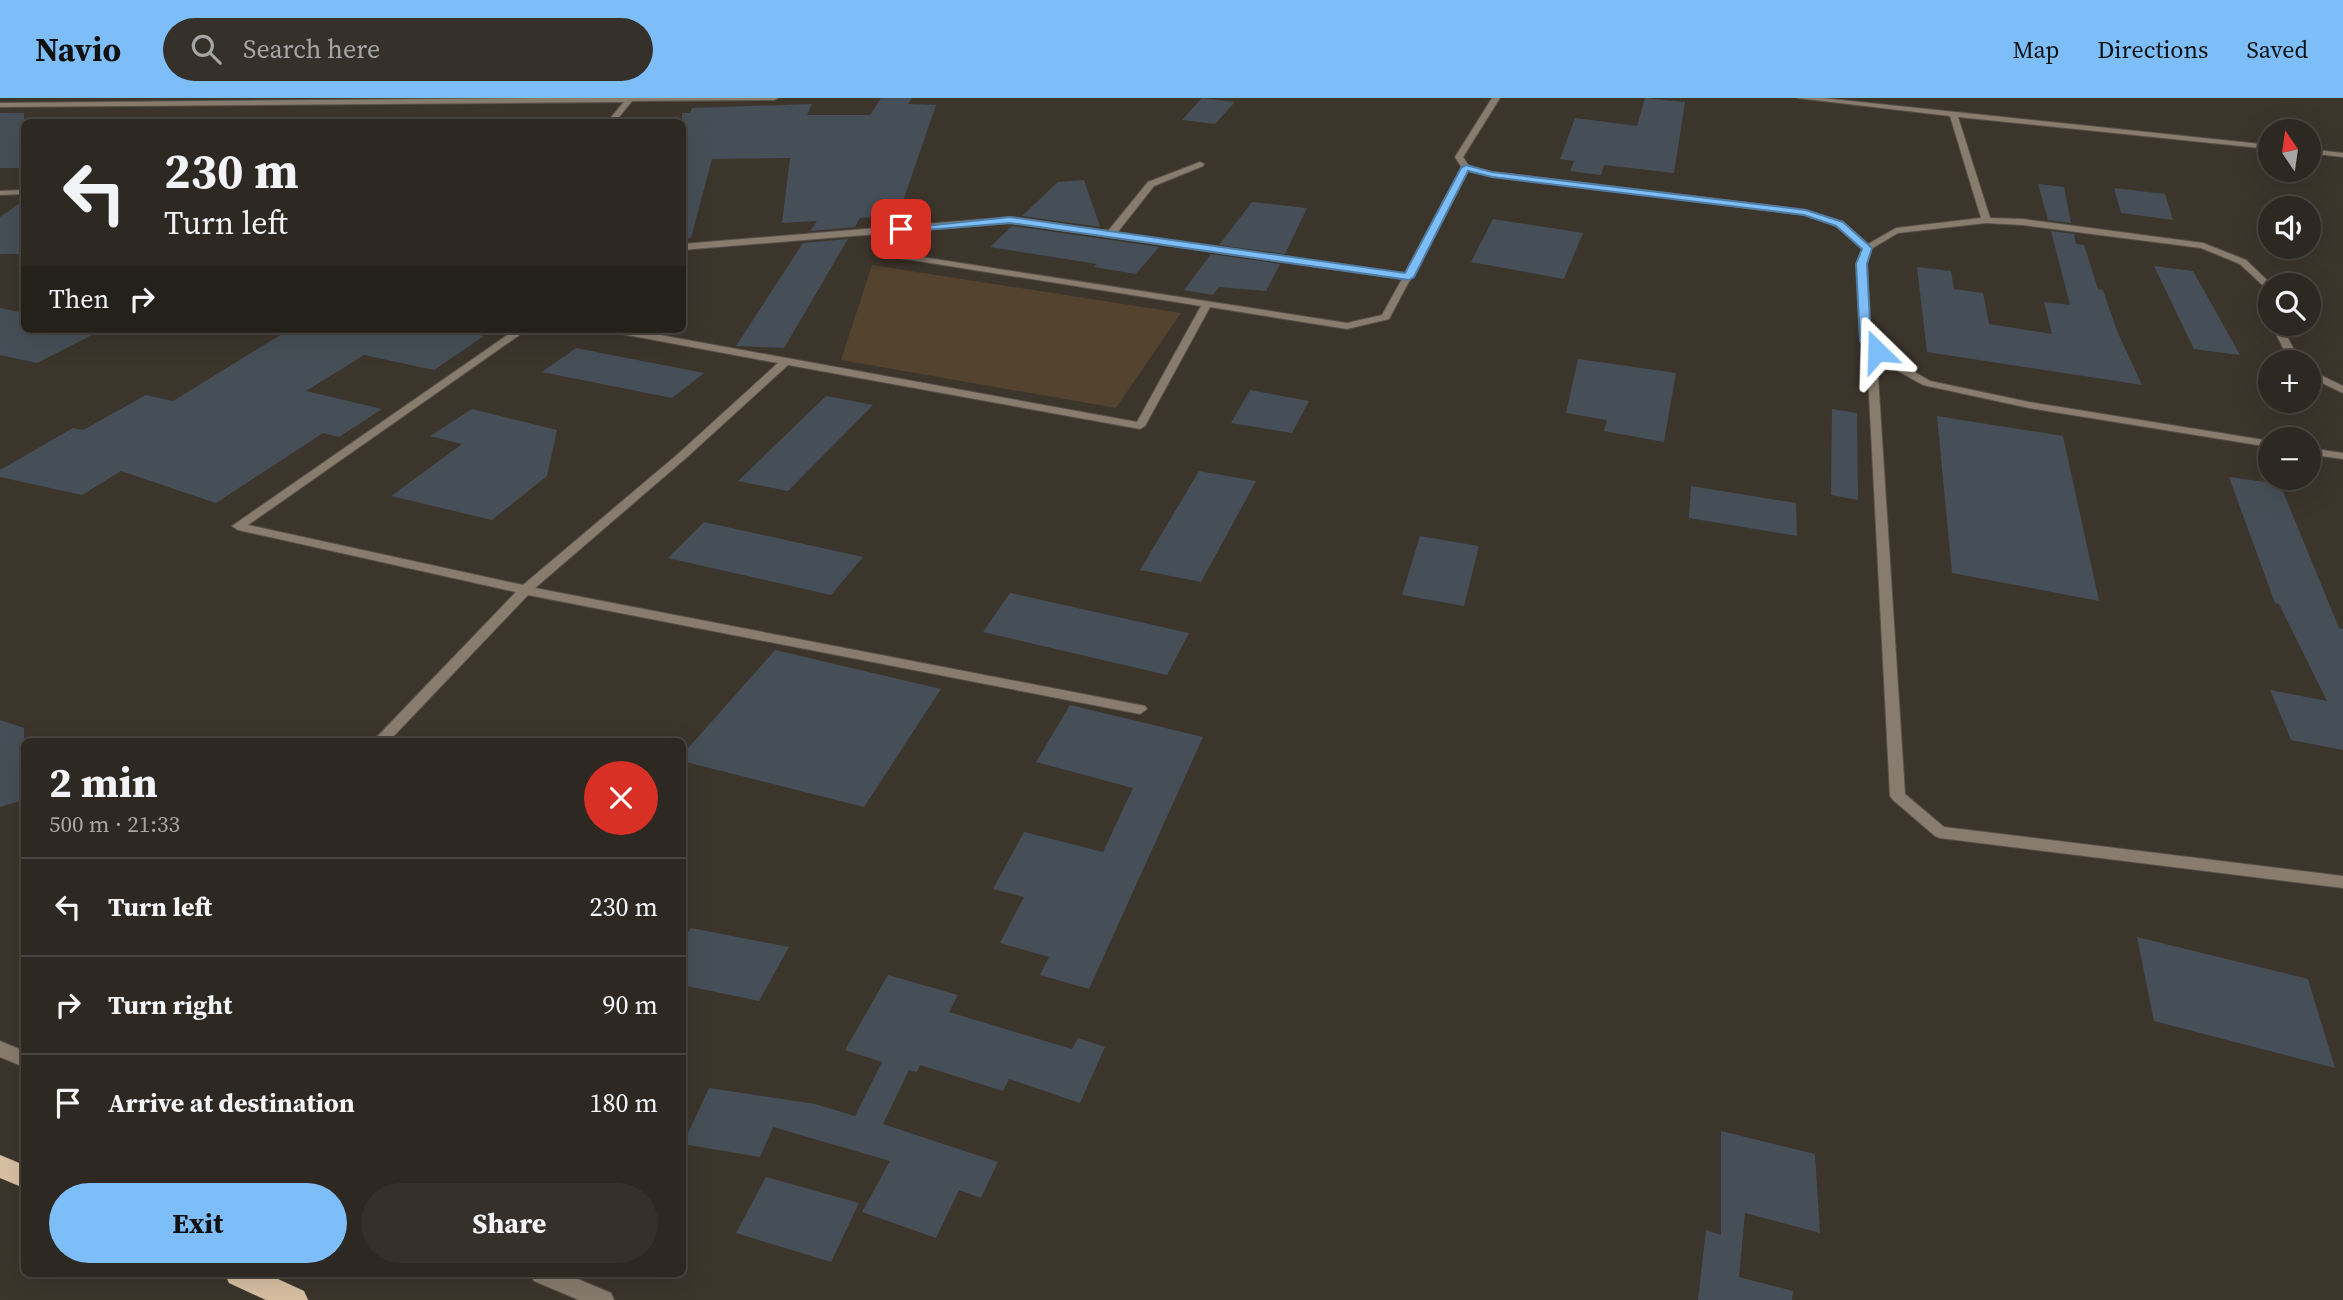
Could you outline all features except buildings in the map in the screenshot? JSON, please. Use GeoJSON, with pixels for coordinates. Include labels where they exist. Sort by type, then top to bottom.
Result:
{"type":"FeatureCollection","features":[{"type":"Feature","properties":{"kind":"main road"},"geometry":{"type":"LineString","coordinates":[[0,1166],[21,1176]]}},
{"type":"Feature","properties":{"kind":"main road"},"geometry":{"type":"LineString","coordinates":[[245,1277],[295,1300]]}},
{"type":"Feature","properties":{"kind":"street"},"geometry":{"type":"LineString","coordinates":[[0,105],[774,98]]}},
{"type":"Feature","properties":{"kind":"street"},"geometry":{"type":"LineString","coordinates":[[1496,98],[1459,157],[1466,168],[1492,174],[1806,212],[1840,224],[1867,248]]}},
{"type":"Feature","properties":{"kind":"street"},"geometry":{"type":"LineString","coordinates":[[1801,98],[2258,146]]}},
{"type":"Feature","properties":{"kind":"street"},"geometry":{"type":"LineString","coordinates":[[613,119],[629,100]]}},
{"type":"Feature","properties":{"kind":"street"},"geometry":{"type":"LineString","coordinates":[[1953,114],[1986,220]]}},
{"type":"Feature","properties":{"kind":"street"},"geometry":{"type":"LineString","coordinates":[[2321,152],[2343,155]]}},
{"type":"Feature","properties":{"kind":"street"},"geometry":{"type":"LineString","coordinates":[[1111,234],[1151,184],[1200,164]]}},
{"type":"Feature","properties":{"kind":"street"},"geometry":{"type":"LineString","coordinates":[[899,255],[1347,326],[1386,317],[1466,168]]}},
{"type":"Feature","properties":{"kind":"street"},"geometry":{"type":"LineString","coordinates":[[0,193],[21,192]]}},
{"type":"Feature","properties":{"kind":"street"},"geometry":{"type":"LineString","coordinates":[[686,247],[1010,220],[1409,277]]}},
{"type":"Feature","properties":{"kind":"street"},"geometry":{"type":"LineString","coordinates":[[2258,277],[2243,262],[2203,246],[2023,222],[1986,220],[1896,231],[1867,248],[1862,264],[1865,341],[1888,361],[1927,383],[2029,405],[2258,442]]}},
{"type":"Feature","properties":{"kind":"street"},"geometry":{"type":"LineString","coordinates":[[633,333],[1140,426],[1207,304]]}},
{"type":"Feature","properties":{"kind":"street"},"geometry":{"type":"LineString","coordinates":[[517,333],[238,526],[525,590],[1139,709]]}},
{"type":"Feature","properties":{"kind":"street"},"geometry":{"type":"LineString","coordinates":[[383,738],[525,590],[682,456],[786,361]]}},
{"type":"Feature","properties":{"kind":"street"},"geometry":{"type":"LineString","coordinates":[[1888,361],[1873,375],[1898,796],[1940,832],[2343,882]]}},
{"type":"Feature","properties":{"kind":"street"},"geometry":{"type":"LineString","coordinates":[[2321,379],[2343,390]]}},
{"type":"Feature","properties":{"kind":"street"},"geometry":{"type":"LineString","coordinates":[[2321,453],[2343,456]]}},
{"type":"Feature","properties":{"kind":"street"},"geometry":{"type":"LineString","coordinates":[[0,1049],[21,1058]]}},
{"type":"Feature","properties":{"kind":"street"},"geometry":{"type":"LineString","coordinates":[[548,1277],[604,1300]]}},
{"type":"Feature","properties":{"kind":"shaded area"},"geometry":{"type":"Polygon","coordinates":[[[872,265],[1181,313],[1116,408],[841,360],[872,265]]]}},
{"type":"Feature","properties":{"kind":"route"},"geometry":{"type":"LineString","coordinates":[[901,229],[1010,220],[1409,277],[1466,168],[1492,174],[1806,212],[1840,224],[1867,248],[1862,264],[1865,341],[1877,351]]}}]}
